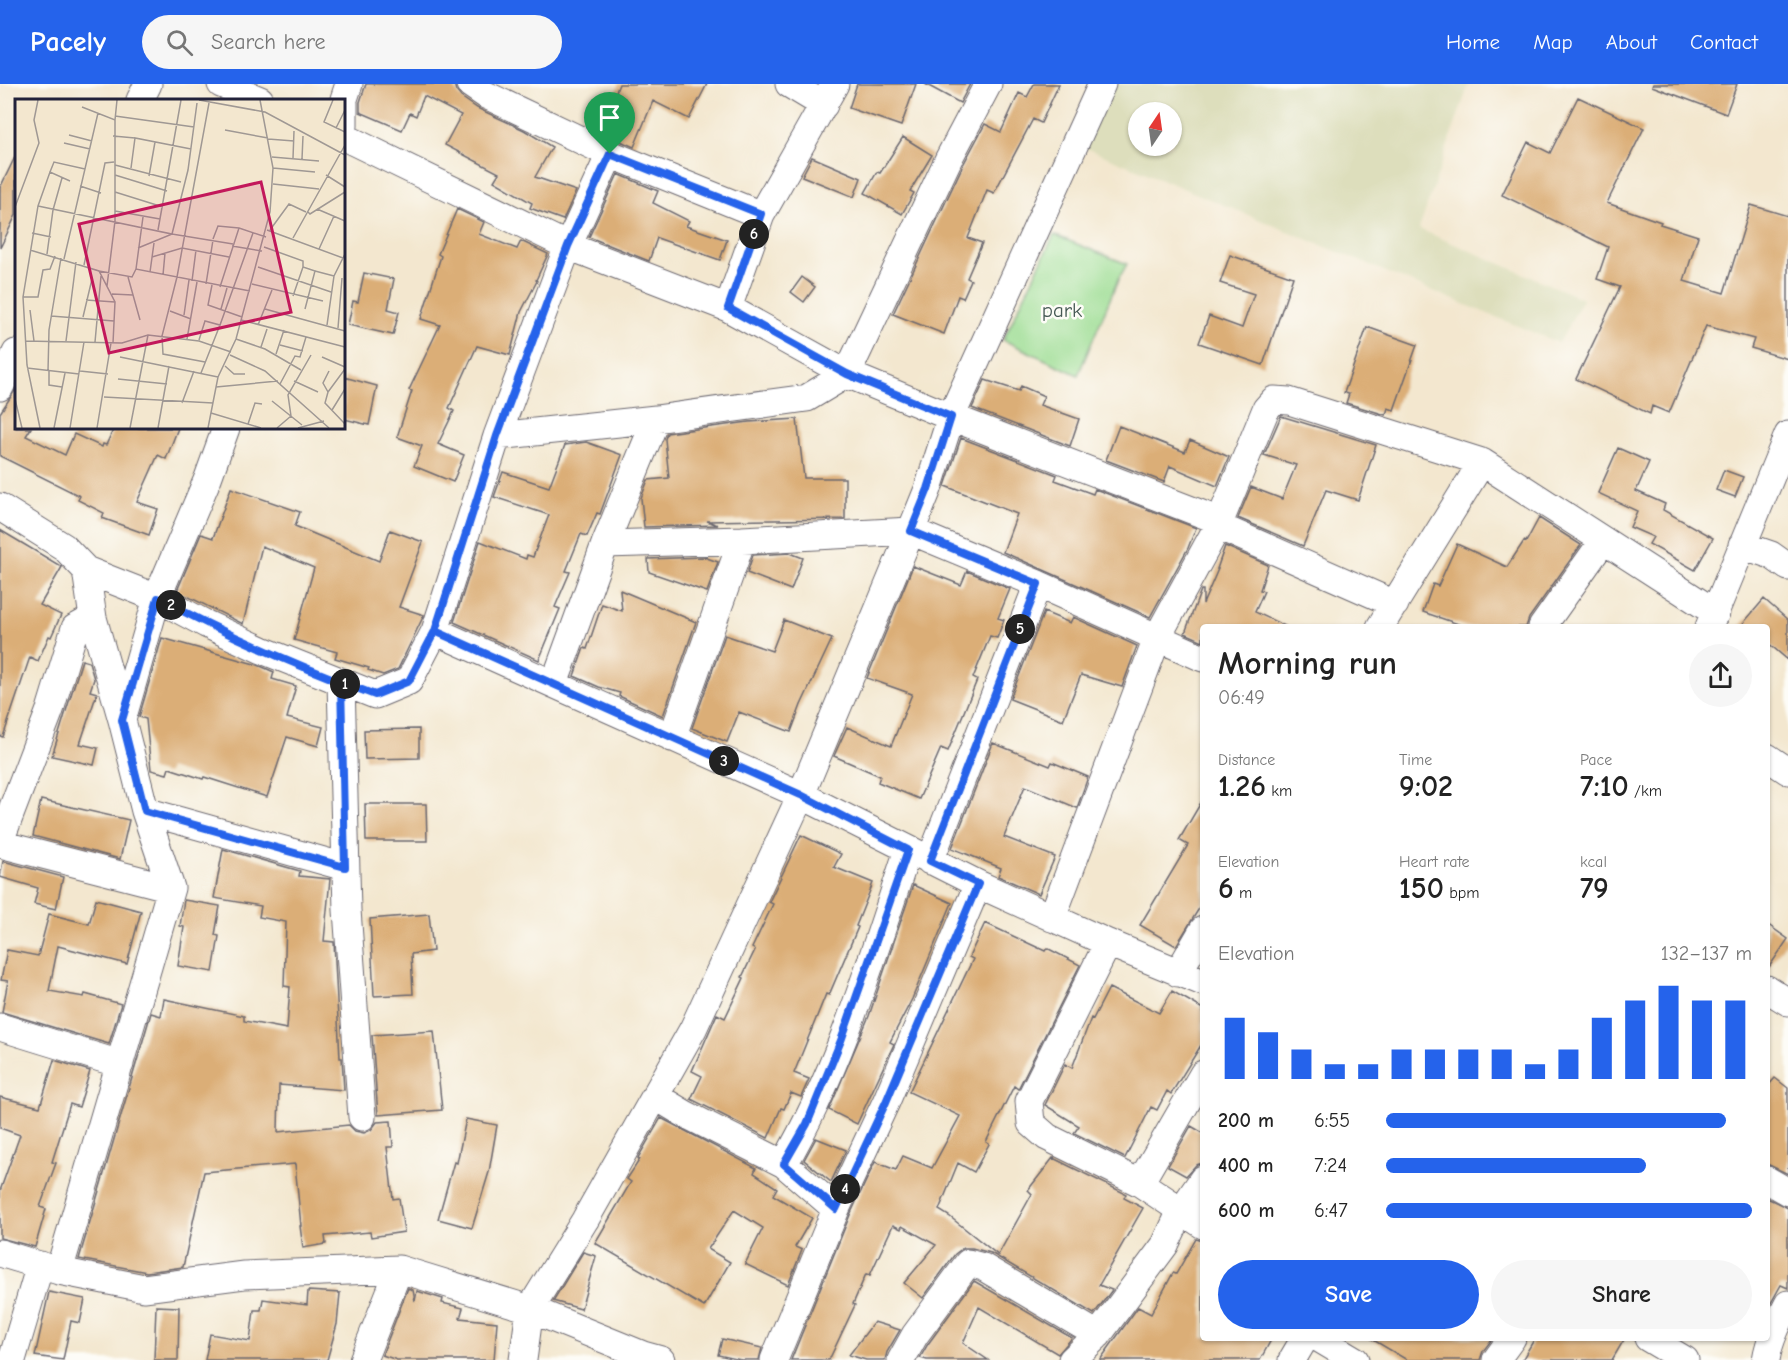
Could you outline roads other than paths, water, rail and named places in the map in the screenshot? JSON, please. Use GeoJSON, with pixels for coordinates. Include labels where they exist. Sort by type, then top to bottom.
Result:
{"type":"FeatureCollection","features":[{"type":"Feature","properties":{"kind":"street"},"geometry":{"type":"LineString","coordinates":[[140,99],[148,84]]}},
{"type":"Feature","properties":{"kind":"street"},"geometry":{"type":"LineString","coordinates":[[221,84],[258,99]]}},
{"type":"Feature","properties":{"kind":"street"},"geometry":{"type":"LineString","coordinates":[[344,99],[348,84]]}},
{"type":"Feature","properties":{"kind":"street"},"geometry":{"type":"LineString","coordinates":[[470,84],[486,95],[610,154],[761,214]]}},
{"type":"Feature","properties":{"kind":"street"},"geometry":{"type":"LineString","coordinates":[[728,308],[761,214],[830,94],[789,84]]}},
{"type":"Feature","properties":{"kind":"street"},"geometry":{"type":"LineString","coordinates":[[497,436],[656,419],[807,398],[847,374],[949,158],[988,84]]}},
{"type":"Feature","properties":{"kind":"street"},"geometry":{"type":"LineString","coordinates":[[523,1360],[530,1309],[585,1220],[693,1029],[801,795],[928,489],[951,417],[1102,84]]}},
{"type":"Feature","properties":{"kind":"street"},"geometry":{"type":"LineString","coordinates":[[345,136],[568,246],[728,308],[847,374],[1219,524],[1390,620],[1482,462]]}},
{"type":"Feature","properties":{"kind":"street"},"geometry":{"type":"LineString","coordinates":[[0,507],[64,547],[87,570],[158,598],[224,633],[375,695],[409,681],[435,631],[497,436],[568,246],[610,154]]}},
{"type":"Feature","properties":{"kind":"street"},"geometry":{"type":"LineString","coordinates":[[0,387],[15,355]]}},
{"type":"Feature","properties":{"kind":"street"},"geometry":{"type":"LineString","coordinates":[[1052,918],[1158,636],[1219,524],[1266,409],[1274,400],[1289,401],[1482,462],[1603,541],[1713,620],[1788,435]]}},
{"type":"Feature","properties":{"kind":"street"},"geometry":{"type":"LineString","coordinates":[[554,684],[605,544],[656,419]]}},
{"type":"Feature","properties":{"kind":"street"},"geometry":{"type":"LineString","coordinates":[[122,720],[158,598],[208,478],[226,429]]}},
{"type":"Feature","properties":{"kind":"street"},"geometry":{"type":"LineString","coordinates":[[605,544],[742,540],[911,531],[1158,636],[1200,657]]}},
{"type":"Feature","properties":{"kind":"street"},"geometry":{"type":"LineString","coordinates":[[672,738],[742,540]]}},
{"type":"Feature","properties":{"kind":"street"},"geometry":{"type":"LineString","coordinates":[[1544,624],[1603,541]]}},
{"type":"Feature","properties":{"kind":"street"},"geometry":{"type":"LineString","coordinates":[[1742,545],[1782,554]]}},
{"type":"Feature","properties":{"kind":"street"},"geometry":{"type":"LineString","coordinates":[[12,1360],[49,1268],[120,1064],[171,888],[145,811],[93,618],[87,570]]}},
{"type":"Feature","properties":{"kind":"street"},"geometry":{"type":"LineString","coordinates":[[784,1164],[807,1124],[919,855],[1038,584]]}},
{"type":"Feature","properties":{"kind":"street"},"geometry":{"type":"LineString","coordinates":[[93,618],[75,628],[50,710],[0,842],[171,888]]}},
{"type":"Feature","properties":{"kind":"street"},"geometry":{"type":"LineString","coordinates":[[435,631],[801,795],[978,884],[1052,918],[1200,981]]}},
{"type":"Feature","properties":{"kind":"street"},"geometry":{"type":"LineString","coordinates":[[341,682],[345,867],[362,1117]]}},
{"type":"Feature","properties":{"kind":"street"},"geometry":{"type":"LineString","coordinates":[[1770,759],[1788,771]]}},
{"type":"Feature","properties":{"kind":"street"},"geometry":{"type":"LineString","coordinates":[[145,811],[345,867]]}},
{"type":"Feature","properties":{"kind":"street"},"geometry":{"type":"LineString","coordinates":[[774,1360],[836,1209],[886,1102],[978,884]]}},
{"type":"Feature","properties":{"kind":"street"},"geometry":{"type":"LineString","coordinates":[[1178,973],[1200,935]]}},
{"type":"Feature","properties":{"kind":"street"},"geometry":{"type":"LineString","coordinates":[[1108,943],[1029,1101],[1031,1124],[1047,1137],[1140,1183],[1192,1218]]}},
{"type":"Feature","properties":{"kind":"street"},"geometry":{"type":"LineString","coordinates":[[1770,991],[1788,1002]]}},
{"type":"Feature","properties":{"kind":"street"},"geometry":{"type":"LineString","coordinates":[[0,1027],[120,1064]]}},
{"type":"Feature","properties":{"kind":"street"},"geometry":{"type":"LineString","coordinates":[[1140,1183],[1200,1079]]}},
{"type":"Feature","properties":{"kind":"street"},"geometry":{"type":"LineString","coordinates":[[655,1096],[685,1114],[784,1164],[836,1209]]}},
{"type":"Feature","properties":{"kind":"street"},"geometry":{"type":"LineString","coordinates":[[1770,1182],[1788,1192]]}},
{"type":"Feature","properties":{"kind":"street"},"geometry":{"type":"LineString","coordinates":[[1072,1360],[1098,1335],[1165,1245],[1192,1218],[1200,1190]]}},
{"type":"Feature","properties":{"kind":"street"},"geometry":{"type":"LineString","coordinates":[[0,1253],[49,1268],[144,1288],[244,1275],[399,1269],[530,1309],[643,1355],[661,1360]]}},
{"type":"Feature","properties":{"kind":"street"},"geometry":{"type":"LineString","coordinates":[[901,1360],[915,1335],[968,1263],[983,1267],[1098,1335]]}},
{"type":"Feature","properties":{"kind":"street"},"geometry":{"type":"LineString","coordinates":[[363,1360],[399,1269]]}},
{"type":"Feature","properties":{"kind":"street"},"geometry":{"type":"LineString","coordinates":[[1766,1360],[1767,1351],[1788,1304]]}},
{"type":"Feature","properties":{"kind":"street"},"geometry":{"type":"LineString","coordinates":[[1292,1360],[1303,1341]]}},
{"type":"Feature","properties":{"kind":"street"},"geometry":{"type":"LineString","coordinates":[[1323,1341],[1355,1360]]}},
{"type":"Feature","properties":{"kind":"street"},"geometry":{"type":"LineString","coordinates":[[1496,1360],[1510,1341]]}},
{"type":"Feature","properties":{"kind":"street"},"geometry":{"type":"LineString","coordinates":[[1653,1341],[1685,1360]]}},
{"type":"Feature","properties":{"kind":"park label","name":"park"},"geometry":{"type":"Point","coordinates":[1062,310]}}]}
